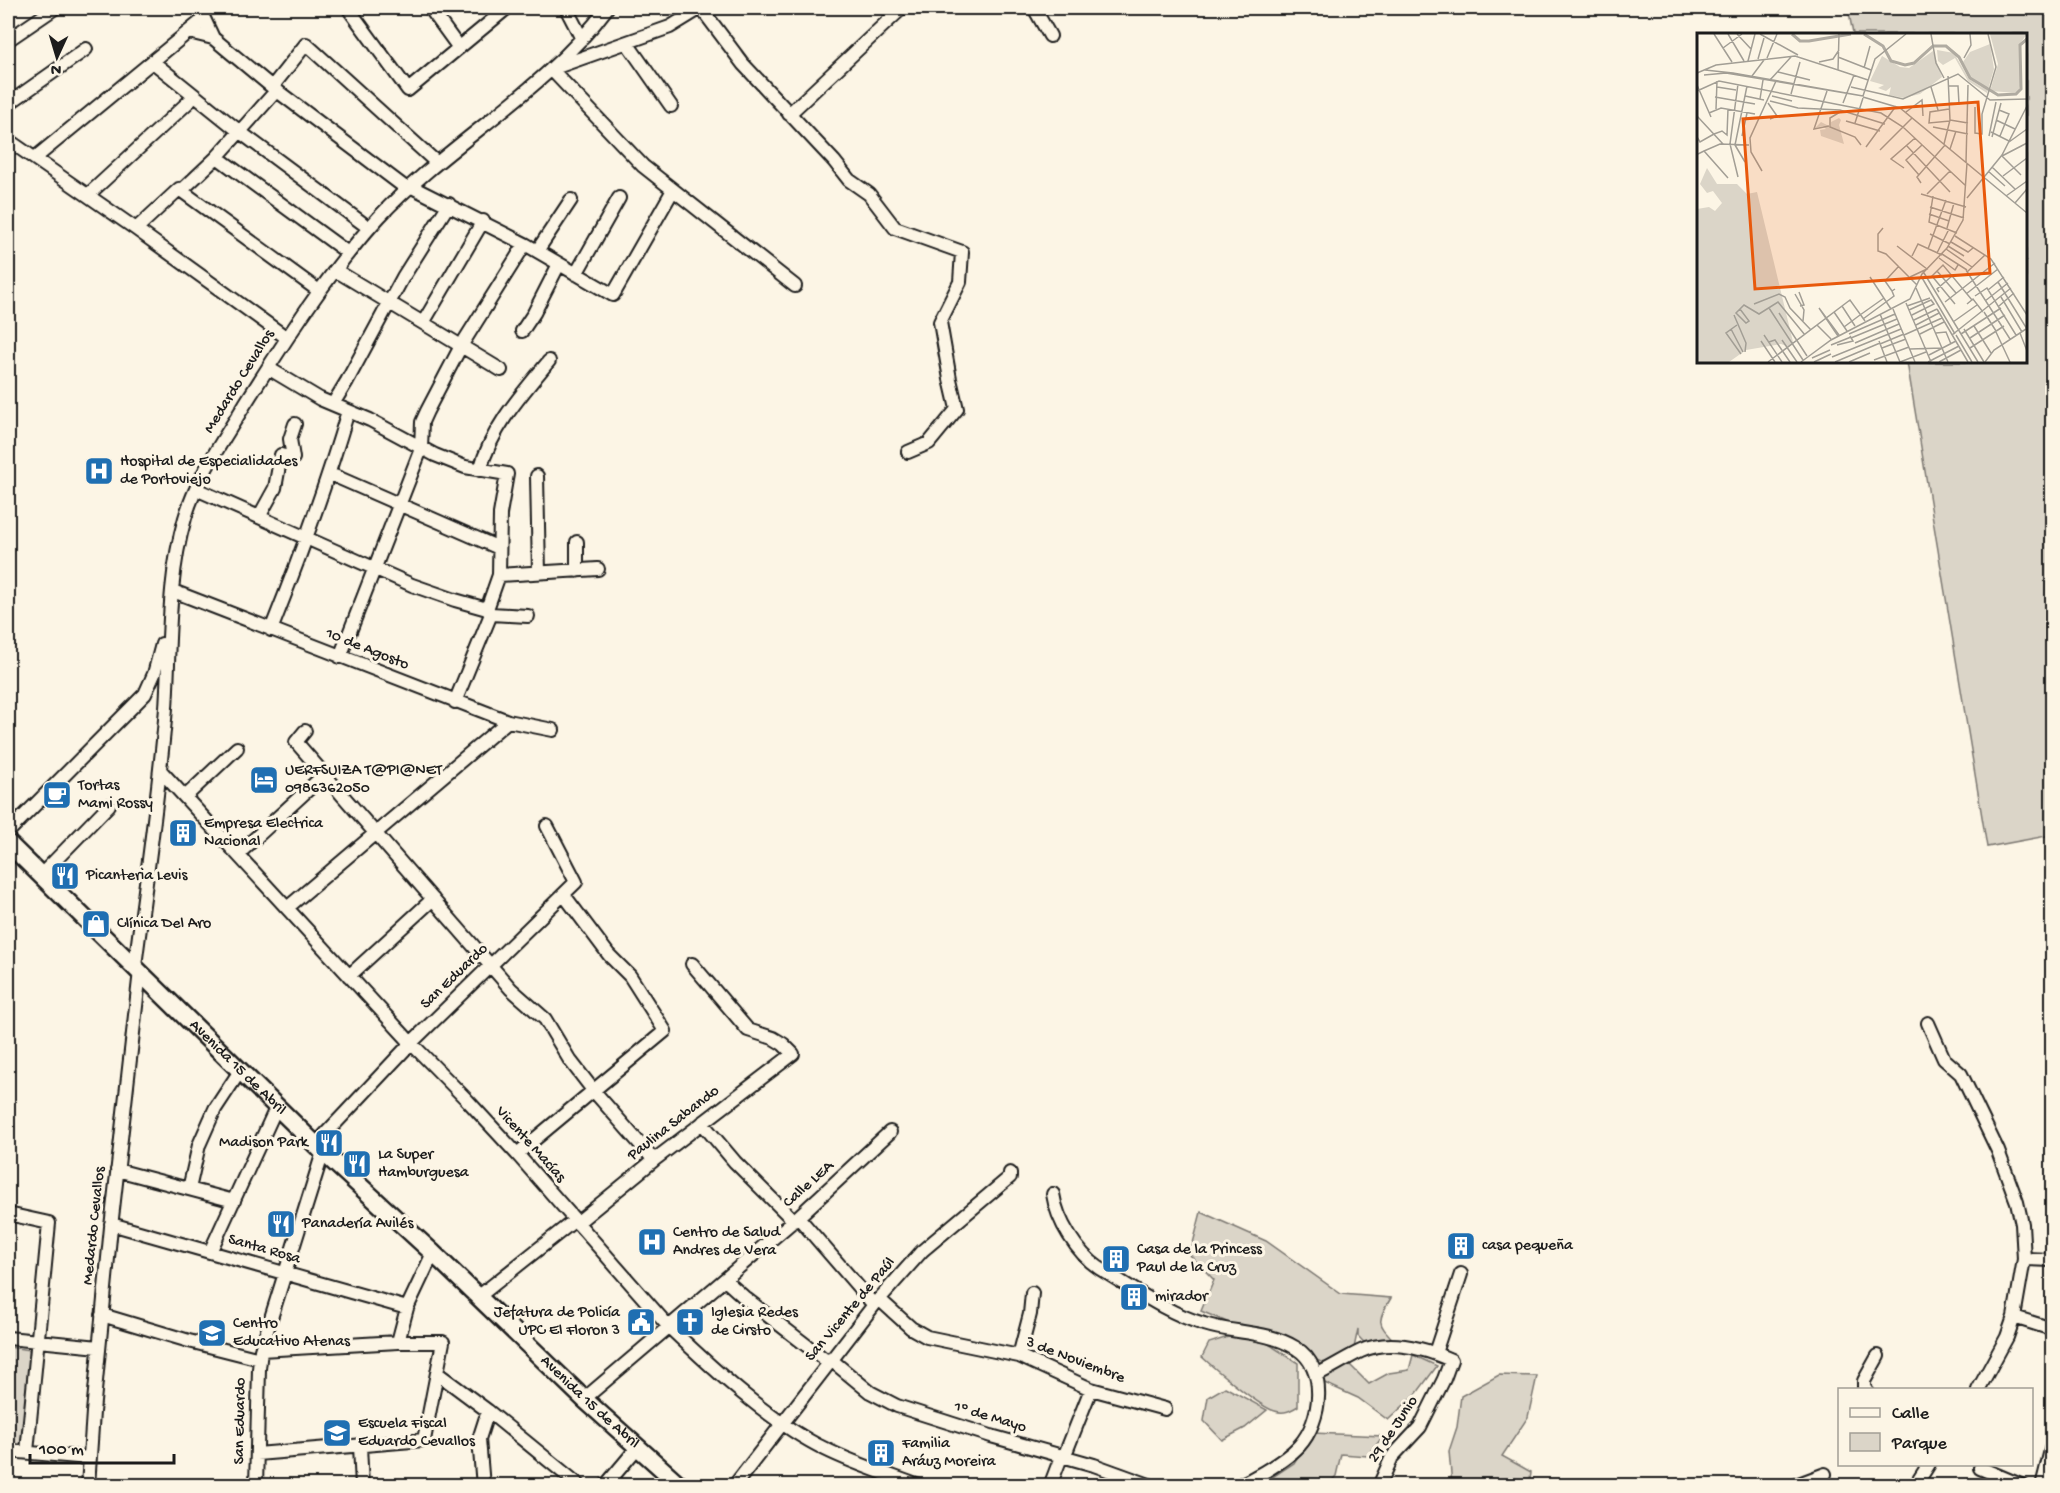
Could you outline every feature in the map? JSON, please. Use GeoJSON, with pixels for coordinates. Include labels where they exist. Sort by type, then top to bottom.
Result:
{"type":"FeatureCollection","features":[{"type":"Feature","properties":{"kind":"main road","name":"Avenida 15 de Abril"},"geometry":{"type":"LineString","coordinates":[[8,843],[320,1148],[433,1252],[584,1399],[681,1485]]}},
{"type":"Feature","properties":{"kind":"street"},"geometry":{"type":"LineString","coordinates":[[8,40],[55,8]]}},
{"type":"Feature","properties":{"kind":"street"},"geometry":{"type":"LineString","coordinates":[[348,8],[408,90],[507,8]]}},
{"type":"Feature","properties":{"kind":"street"},"geometry":{"type":"LineString","coordinates":[[430,8],[459,48]]}},
{"type":"Feature","properties":{"kind":"street"},"geometry":{"type":"LineString","coordinates":[[566,8],[582,39]]}},
{"type":"Feature","properties":{"kind":"street"},"geometry":{"type":"LineString","coordinates":[[795,286],[643,166],[551,69],[670,27],[701,8],[742,64],[834,161],[849,180],[869,194],[895,228],[962,252],[960,282],[940,322],[957,409],[929,443],[908,452]]}},
{"type":"Feature","properties":{"kind":"street"},"geometry":{"type":"LineString","coordinates":[[789,114],[902,8]]}},
{"type":"Feature","properties":{"kind":"street"},"geometry":{"type":"LineString","coordinates":[[1034,8],[1050,36]]}},
{"type":"Feature","properties":{"kind":"street","name":"Medardo Cevallos"},"geometry":{"type":"LineString","coordinates":[[88,1485],[111,1224],[160,770],[172,594],[180,537],[188,507],[212,458],[268,368],[319,291],[348,253],[408,187],[551,69],[582,39],[604,9]]}},
{"type":"Feature","properties":{"kind":"street"},"geometry":{"type":"LineString","coordinates":[[35,158],[189,32],[201,13]]}},
{"type":"Feature","properties":{"kind":"street"},"geometry":{"type":"LineString","coordinates":[[201,13],[213,38],[274,88],[408,187],[483,221],[613,295],[673,190]]}},
{"type":"Feature","properties":{"kind":"street"},"geometry":{"type":"LineString","coordinates":[[189,32],[213,38]]}},
{"type":"Feature","properties":{"kind":"street"},"geometry":{"type":"LineString","coordinates":[[627,43],[671,106]]}},
{"type":"Feature","properties":{"kind":"street"},"geometry":{"type":"LineString","coordinates":[[181,191],[240,132],[306,44],[437,162]]}},
{"type":"Feature","properties":{"kind":"street"},"geometry":{"type":"LineString","coordinates":[[8,105],[86,49]]}},
{"type":"Feature","properties":{"kind":"street"},"geometry":{"type":"LineString","coordinates":[[153,62],[240,132],[369,228]]}},
{"type":"Feature","properties":{"kind":"street"},"geometry":{"type":"LineString","coordinates":[[88,195],[195,96]]}},
{"type":"Feature","properties":{"kind":"street"},"geometry":{"type":"LineString","coordinates":[[8,140],[287,338]]}},
{"type":"Feature","properties":{"kind":"street"},"geometry":{"type":"LineString","coordinates":[[217,157],[348,253]]}},
{"type":"Feature","properties":{"kind":"street"},"geometry":{"type":"LineString","coordinates":[[136,229],[179,189],[319,291]]}},
{"type":"Feature","properties":{"kind":"street"},"geometry":{"type":"LineString","coordinates":[[576,274],[619,198]]}},
{"type":"Feature","properties":{"kind":"street"},"geometry":{"type":"LineString","coordinates":[[537,251],[571,200]]}},
{"type":"Feature","properties":{"kind":"street"},"geometry":{"type":"LineString","coordinates":[[333,404],[403,277],[449,204]]}},
{"type":"Feature","properties":{"kind":"street"},"geometry":{"type":"LineString","coordinates":[[423,323],[483,221]]}},
{"type":"Feature","properties":{"kind":"street"},"geometry":{"type":"LineString","coordinates":[[340,657],[421,449],[423,422],[461,346],[525,244]]}},
{"type":"Feature","properties":{"kind":"street"},"geometry":{"type":"LineString","coordinates":[[522,331],[534,313],[559,264]]}},
{"type":"Feature","properties":{"kind":"street"},"geometry":{"type":"LineString","coordinates":[[335,270],[501,370]]}},
{"type":"Feature","properties":{"kind":"street"},"geometry":{"type":"LineString","coordinates":[[480,471],[492,437],[509,411],[549,361]]}},
{"type":"Feature","properties":{"kind":"street"},"geometry":{"type":"LineString","coordinates":[[268,368],[333,404],[450,462],[480,471],[507,474],[500,514],[499,575],[489,612],[455,702]]}},
{"type":"Feature","properties":{"kind":"street"},"geometry":{"type":"LineString","coordinates":[[271,630],[330,474],[348,411]]}},
{"type":"Feature","properties":{"kind":"street"},"geometry":{"type":"LineString","coordinates":[[259,518],[275,488],[281,455],[293,458],[290,439],[295,424]]}},
{"type":"Feature","properties":{"kind":"street"},"geometry":{"type":"LineString","coordinates":[[330,474],[499,548]]}},
{"type":"Feature","properties":{"kind":"street"},"geometry":{"type":"LineString","coordinates":[[537,476],[539,573]]}},
{"type":"Feature","properties":{"kind":"street"},"geometry":{"type":"LineString","coordinates":[[196,489],[434,594],[489,612],[528,616]]}},
{"type":"Feature","properties":{"kind":"street"},"geometry":{"type":"LineString","coordinates":[[577,542],[577,571]]}},
{"type":"Feature","properties":{"kind":"street"},"geometry":{"type":"LineString","coordinates":[[499,575],[598,569]]}},
{"type":"Feature","properties":{"kind":"street"},"geometry":{"type":"LineString","coordinates":[[145,694],[157,666],[172,594]]}},
{"type":"Feature","properties":{"kind":"street","name":"10 de Agosto"},"geometry":{"type":"LineString","coordinates":[[172,594],[508,721],[553,730]]}},
{"type":"Feature","properties":{"kind":"street"},"geometry":{"type":"LineString","coordinates":[[8,832],[145,694],[150,690],[156,690],[162,693],[166,700]]}},
{"type":"Feature","properties":{"kind":"street"},"geometry":{"type":"LineString","coordinates":[[287,908],[508,721]]}},
{"type":"Feature","properties":{"kind":"street"},"geometry":{"type":"LineString","coordinates":[[305,731],[296,742],[490,966],[511,989],[545,1019],[569,1059],[654,1160]]}},
{"type":"Feature","properties":{"kind":"street"},"geometry":{"type":"LineString","coordinates":[[185,797],[237,748]]}},
{"type":"Feature","properties":{"kind":"street","name":"Vicente Macías"},"geometry":{"type":"LineString","coordinates":[[160,770],[411,1043],[517,1154],[669,1327],[716,1370],[783,1423],[823,1448],[919,1485]]}},
{"type":"Feature","properties":{"kind":"street"},"geometry":{"type":"LineString","coordinates":[[238,854],[324,775]]}},
{"type":"Feature","properties":{"kind":"street"},"geometry":{"type":"LineString","coordinates":[[40,876],[109,805]]}},
{"type":"Feature","properties":{"kind":"street"},"geometry":{"type":"LineString","coordinates":[[517,1154],[665,1031],[630,976],[609,955],[564,895],[576,882],[547,826]]}},
{"type":"Feature","properties":{"kind":"street","name":"San Eduardo"},"geometry":{"type":"LineString","coordinates":[[256,1485],[260,1355],[320,1148],[411,1043],[564,895]]}},
{"type":"Feature","properties":{"kind":"street"},"geometry":{"type":"LineString","coordinates":[[349,976],[434,899]]}},
{"type":"Feature","properties":{"kind":"street","name":"Paulina Sabando"},"geometry":{"type":"LineString","coordinates":[[478,1297],[793,1054],[773,1038],[748,1030],[692,964]]}},
{"type":"Feature","properties":{"kind":"street"},"geometry":{"type":"LineString","coordinates":[[1928,1023],[1944,1059],[1961,1074],[1998,1151],[2017,1202],[2022,1224],[2024,1258],[2014,1317],[2007,1337],[1979,1388]]}},
{"type":"Feature","properties":{"kind":"street"},"geometry":{"type":"LineString","coordinates":[[189,1189],[200,1145],[215,1109],[240,1071]]}},
{"type":"Feature","properties":{"kind":"street"},"geometry":{"type":"LineString","coordinates":[[210,1252],[277,1106]]}},
{"type":"Feature","properties":{"kind":"street","name":"3 de Noviembre"},"geometry":{"type":"LineString","coordinates":[[702,1123],[735,1162],[796,1219],[876,1302],[911,1328],[927,1337],[1018,1356],[1092,1389],[1165,1409]]}},
{"type":"Feature","properties":{"kind":"street","name":"Calle LEA"},"geometry":{"type":"LineString","coordinates":[[584,1399],[796,1219],[890,1132]]}},
{"type":"Feature","properties":{"kind":"street"},"geometry":{"type":"LineString","coordinates":[[117,1170],[234,1201]]}},
{"type":"Feature","properties":{"kind":"street","name":"San Vicente de Paúl"},"geometry":{"type":"LineString","coordinates":[[734,1485],[876,1302],[922,1251],[1010,1177],[1010,1173]]}},
{"type":"Feature","properties":{"kind":"street"},"geometry":{"type":"LineString","coordinates":[[1053,1194],[1054,1204],[1068,1233],[1089,1261],[1185,1317],[1212,1326],[1260,1333],[1297,1349],[1307,1358],[1316,1375],[1317,1400],[1312,1424],[1306,1436],[1291,1453],[1238,1485]]}},
{"type":"Feature","properties":{"kind":"street"},"geometry":{"type":"LineString","coordinates":[[8,1214],[50,1222],[27,1452]]}},
{"type":"Feature","properties":{"kind":"street","name":"Santa Rosa"},"geometry":{"type":"LineString","coordinates":[[111,1224],[407,1308]]}},
{"type":"Feature","properties":{"kind":"street"},"geometry":{"type":"LineString","coordinates":[[398,1342],[407,1308],[433,1252]]}},
{"type":"Feature","properties":{"kind":"street"},"geometry":{"type":"LineString","coordinates":[[2024,1258],[2052,1260]]}},
{"type":"Feature","properties":{"kind":"street"},"geometry":{"type":"LineString","coordinates":[[1316,1375],[1364,1350],[1381,1346],[1402,1346],[1435,1353],[1461,1274]]}},
{"type":"Feature","properties":{"kind":"street","name":"1º de Mayo"},"geometry":{"type":"LineString","coordinates":[[725,1280],[744,1297],[870,1392],[897,1406],[1152,1485]]}},
{"type":"Feature","properties":{"kind":"street"},"geometry":{"type":"LineString","coordinates":[[1018,1356],[1032,1293]]}},
{"type":"Feature","properties":{"kind":"street"},"geometry":{"type":"LineString","coordinates":[[102,1315],[189,1341],[260,1355],[398,1342],[442,1342],[424,1440],[257,1454]]}},
{"type":"Feature","properties":{"kind":"street"},"geometry":{"type":"LineString","coordinates":[[2014,1317],[2052,1329]]}},
{"type":"Feature","properties":{"kind":"street"},"geometry":{"type":"LineString","coordinates":[[8,1338],[99,1347]]}},
{"type":"Feature","properties":{"kind":"street","name":"29 de Junio"},"geometry":{"type":"LineString","coordinates":[[1379,1485],[1392,1456],[1420,1426],[1444,1379],[1452,1360],[1435,1353]]}},
{"type":"Feature","properties":{"kind":"street"},"geometry":{"type":"LineString","coordinates":[[1864,1388],[1864,1381],[1878,1356]]}},
{"type":"Feature","properties":{"kind":"street"},"geometry":{"type":"LineString","coordinates":[[437,1373],[580,1485]]}},
{"type":"Feature","properties":{"kind":"street"},"geometry":{"type":"LineString","coordinates":[[1050,1485],[1092,1389]]}},
{"type":"Feature","properties":{"kind":"street"},"geometry":{"type":"LineString","coordinates":[[483,1485],[479,1439],[488,1411]]}},
{"type":"Feature","properties":{"kind":"street"},"geometry":{"type":"LineString","coordinates":[[360,1446],[362,1485]]}},
{"type":"Feature","properties":{"kind":"street"},"geometry":{"type":"LineString","coordinates":[[2042,1485],[2052,1446]]}},
{"type":"Feature","properties":{"kind":"street"},"geometry":{"type":"LineString","coordinates":[[605,1485],[637,1448]]}},
{"type":"Feature","properties":{"kind":"street"},"geometry":{"type":"LineString","coordinates":[[8,1451],[89,1458]]}},
{"type":"Feature","properties":{"kind":"street"},"geometry":{"type":"LineString","coordinates":[[1915,1485],[1928,1466]]}},
{"type":"Feature","properties":{"kind":"street"},"geometry":{"type":"LineString","coordinates":[[1980,1468],[2023,1485]]}},
{"type":"Feature","properties":{"kind":"street"},"geometry":{"type":"LineString","coordinates":[[1793,1485],[1826,1474]]}},
{"type":"Feature","properties":{"kind":"green space"},"geometry":{"type":"Polygon","coordinates":[[[1848,8],[2052,8],[2052,835],[1987,847],[1907,363],[2027,363],[2027,33],[1853,33],[1848,8]]]}},
{"type":"Feature","properties":{"kind":"green space"},"geometry":{"type":"Polygon","coordinates":[[[1201,1212],[1266,1241],[1341,1294],[1391,1298],[1381,1318],[1381,1323],[1398,1345],[1375,1354],[1358,1336],[1358,1329],[1354,1348],[1326,1364],[1201,1311],[1214,1280],[1190,1255],[1201,1212]]]}},
{"type":"Feature","properties":{"kind":"green space"},"geometry":{"type":"Polygon","coordinates":[[[1228,1337],[1264,1341],[1298,1363],[1298,1406],[1284,1412],[1268,1408],[1202,1357],[1209,1343],[1228,1337]]]}},
{"type":"Feature","properties":{"kind":"green space"},"geometry":{"type":"Polygon","coordinates":[[[8,1347],[31,1350],[21,1444],[8,1443],[8,1347]]]}},
{"type":"Feature","properties":{"kind":"green space"},"geometry":{"type":"Polygon","coordinates":[[[1413,1355],[1437,1366],[1417,1393],[1388,1420],[1358,1398],[1318,1380],[1344,1359],[1369,1384],[1389,1373],[1409,1370],[1413,1355]]]}},
{"type":"Feature","properties":{"kind":"green space"},"geometry":{"type":"Polygon","coordinates":[[[1499,1375],[1537,1376],[1528,1417],[1502,1456],[1531,1472],[1529,1485],[1452,1485],[1449,1451],[1457,1427],[1461,1396],[1499,1375]]]}},
{"type":"Feature","properties":{"kind":"green space"},"geometry":{"type":"Polygon","coordinates":[[[1225,1387],[1267,1410],[1245,1428],[1222,1440],[1204,1421],[1208,1397],[1225,1387]]]}},
{"type":"Feature","properties":{"kind":"green space"},"geometry":{"type":"Polygon","coordinates":[[[1312,1433],[1383,1436],[1368,1456],[1341,1454],[1336,1476],[1328,1485],[1259,1486],[1294,1463],[1312,1433]]]}},
{"type":"Feature","properties":{"kind":"place","name":"Hospital de Especialidades de Portoviejo"},"geometry":{"type":"Point","coordinates":[99,471]}},
{"type":"Feature","properties":{"kind":"place","name":"UERFSUIZA T@PI@NET 0986362050"},"geometry":{"type":"Point","coordinates":[264,780]}},
{"type":"Feature","properties":{"kind":"place","name":"Tortas Mami Rossy"},"geometry":{"type":"Point","coordinates":[57,795]}},
{"type":"Feature","properties":{"kind":"place","name":"Empresa Electrica Nacional"},"geometry":{"type":"Point","coordinates":[183,833]}},
{"type":"Feature","properties":{"kind":"place","name":"Picanteria Levis"},"geometry":{"type":"Point","coordinates":[65,876]}},
{"type":"Feature","properties":{"kind":"place","name":"Clínica Del Aro"},"geometry":{"type":"Point","coordinates":[96,924]}},
{"type":"Feature","properties":{"kind":"place","name":"Madison Park"},"geometry":{"type":"Point","coordinates":[329,1143]}},
{"type":"Feature","properties":{"kind":"place","name":"La Super Hamburguesa"},"geometry":{"type":"Point","coordinates":[357,1164]}},
{"type":"Feature","properties":{"kind":"place","name":"Panadería Avilés"},"geometry":{"type":"Point","coordinates":[281,1224]}},
{"type":"Feature","properties":{"kind":"place","name":"Centro de Salud Andres de Vera"},"geometry":{"type":"Point","coordinates":[652,1242]}},
{"type":"Feature","properties":{"kind":"place","name":"casa pequeña"},"geometry":{"type":"Point","coordinates":[1461,1246]}},
{"type":"Feature","properties":{"kind":"place","name":"Casa de la Princess Paul de la Cruz"},"geometry":{"type":"Point","coordinates":[1116,1259]}},
{"type":"Feature","properties":{"kind":"place","name":"mirador"},"geometry":{"type":"Point","coordinates":[1134,1297]}},
{"type":"Feature","properties":{"kind":"place","name":"Jefatura de Policía UPC El Floron 3"},"geometry":{"type":"Point","coordinates":[641,1322]}},
{"type":"Feature","properties":{"kind":"place","name":"Iglesia Redes de Cirsto"},"geometry":{"type":"Point","coordinates":[690,1322]}},
{"type":"Feature","properties":{"kind":"place","name":"Centro Educativo Atenas"},"geometry":{"type":"Point","coordinates":[212,1333]}},
{"type":"Feature","properties":{"kind":"place","name":"Escuela Fiscal Eduardo Cevallos"},"geometry":{"type":"Point","coordinates":[337,1433]}},
{"type":"Feature","properties":{"kind":"place","name":"Familia Aráuz Moreira"},"geometry":{"type":"Point","coordinates":[881,1453]}}]}
